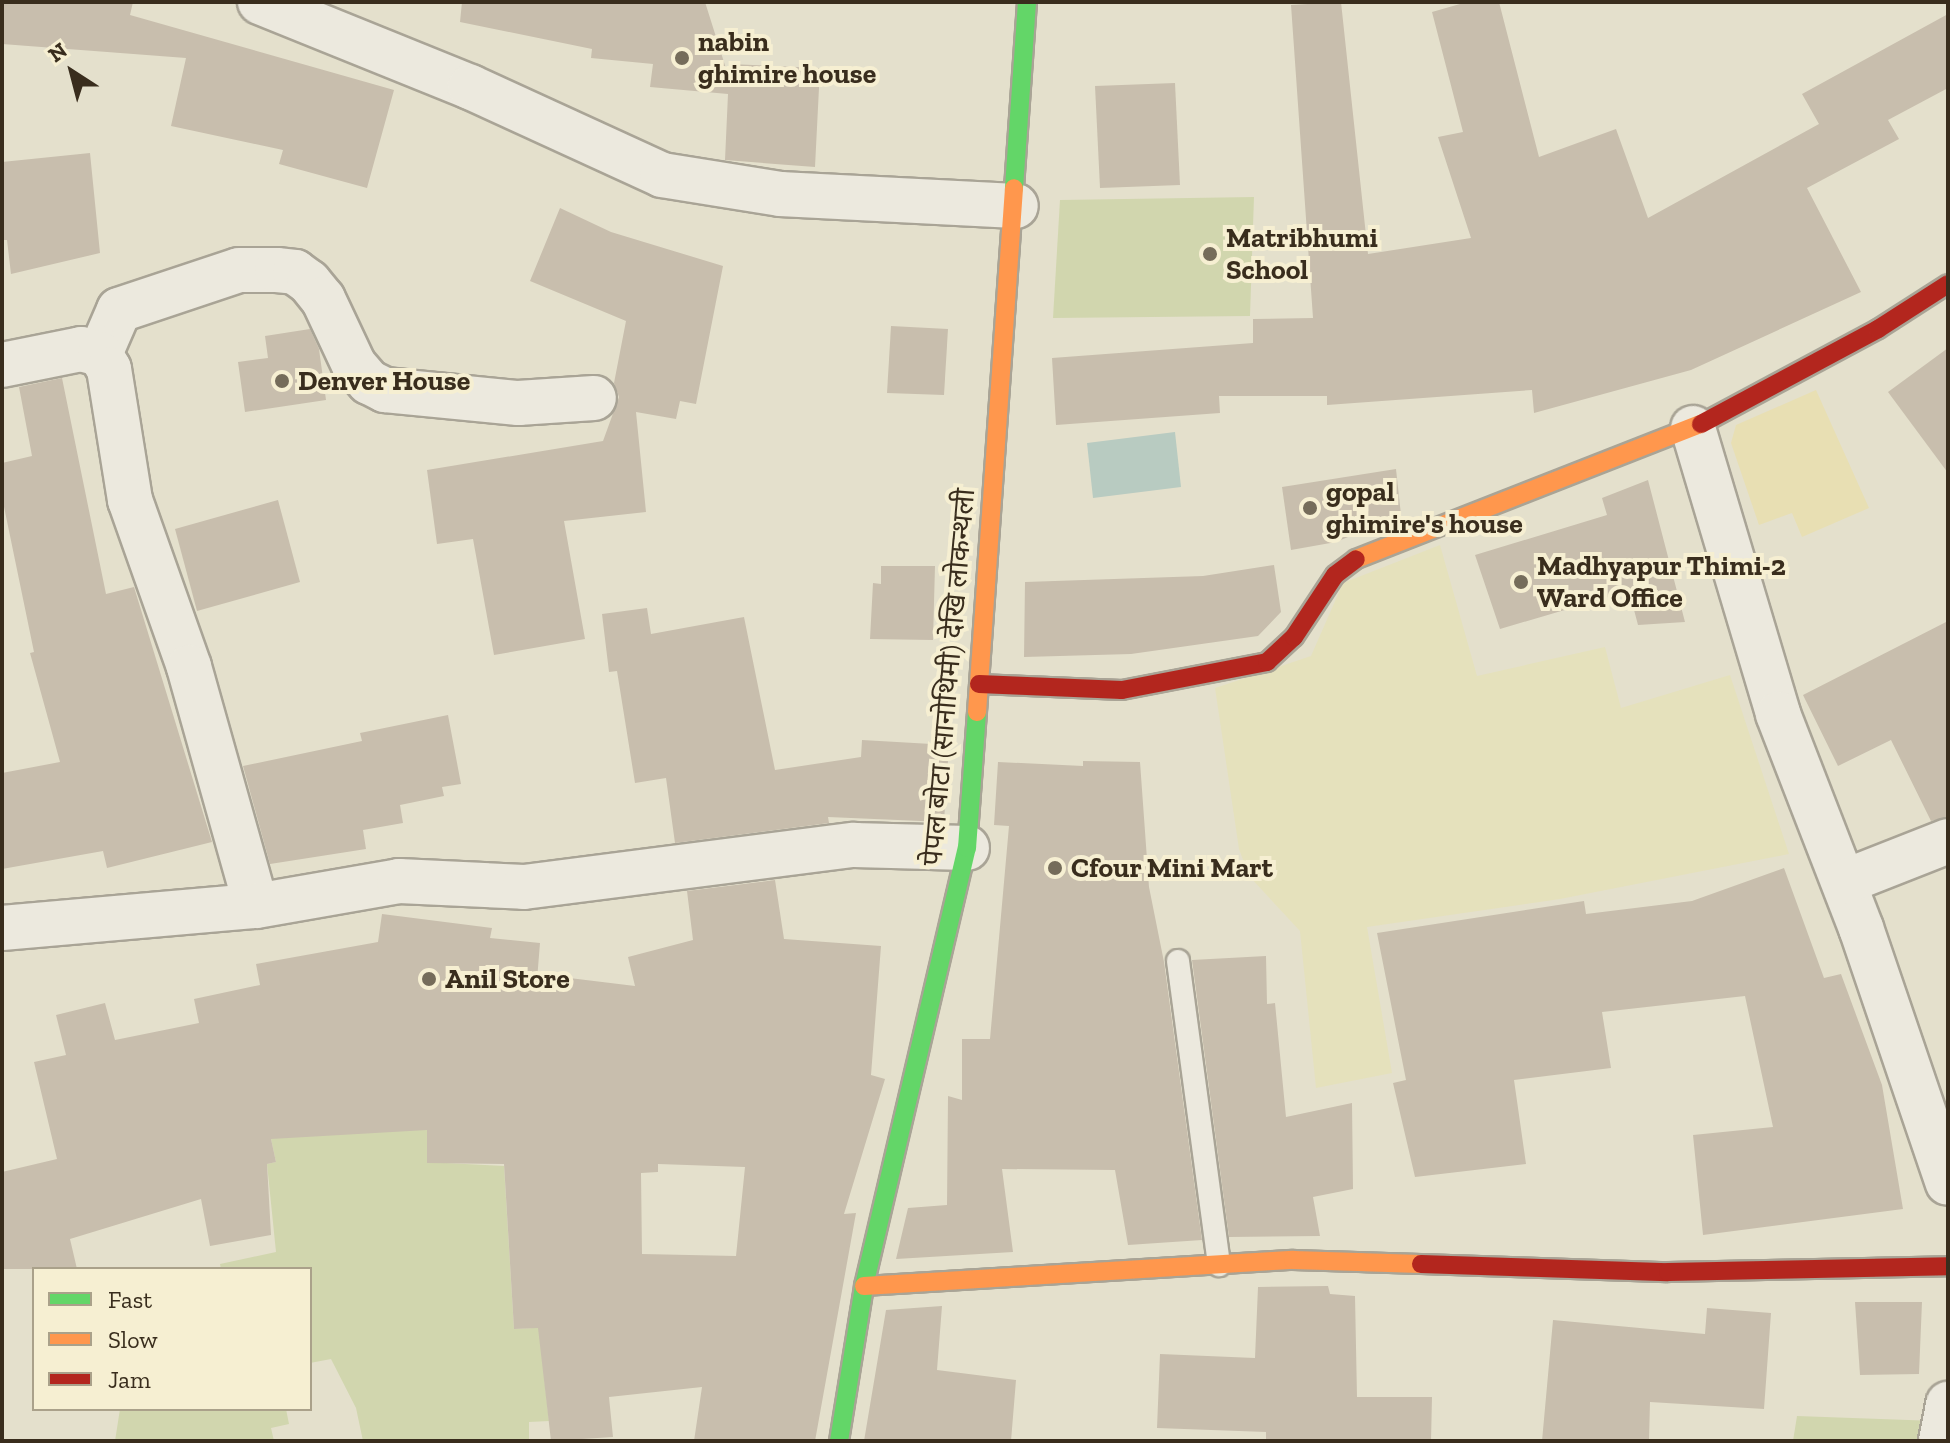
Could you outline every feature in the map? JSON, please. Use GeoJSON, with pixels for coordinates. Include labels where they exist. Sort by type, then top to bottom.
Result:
{"type":"FeatureCollection","features":[{"type":"Feature","properties":{"kind":"street"},"geometry":{"type":"LineString","coordinates":[[260,2],[470,87],[662,175],[780,194],[1016,206]]}},
{"type":"Feature","properties":{"kind":"street","name":"पेपल बोटा (सानोथिमी) देखि लोकन्थली"},"geometry":{"type":"LineString","coordinates":[[839,1441],[864,1286],[967,848],[1016,206],[1027,2]]}},
{"type":"Feature","properties":{"kind":"street"},"geometry":{"type":"LineString","coordinates":[[100,354],[119,310],[239,270],[277,270],[295,272],[309,282],[323,299],[354,365],[369,382],[385,390],[518,403],[594,398]]}},
{"type":"Feature","properties":{"kind":"street"},"geometry":{"type":"LineString","coordinates":[[979,684],[1122,690],[1267,662],[1294,637],[1335,575],[1353,560],[1693,428],[1878,329],[1948,284]]}},
{"type":"Feature","properties":{"kind":"street"},"geometry":{"type":"LineString","coordinates":[[2,365],[81,349],[100,354],[109,369],[130,500],[189,667],[256,906]]}},
{"type":"Feature","properties":{"kind":"street"},"geometry":{"type":"LineString","coordinates":[[1693,428],[1774,700],[1844,882],[1948,1183]]}},
{"type":"Feature","properties":{"kind":"street"},"geometry":{"type":"LineString","coordinates":[[1844,882],[1948,841]]}},
{"type":"Feature","properties":{"kind":"street"},"geometry":{"type":"LineString","coordinates":[[2,928],[256,906],[399,881],[524,887],[854,845],[967,848]]}},
{"type":"Feature","properties":{"kind":"street"},"geometry":{"type":"LineString","coordinates":[[864,1286],[1219,1265],[1380,1261],[1668,1272],[1948,1266]]}},
{"type":"Feature","properties":{"kind":"street"},"geometry":{"type":"LineString","coordinates":[[1941,1441],[1948,1404]]}},
{"type":"Feature","properties":{"kind":"lane"},"geometry":{"type":"LineString","coordinates":[[1178,961],[1219,1265]]}},
{"type":"Feature","properties":{"kind":"shaded area"},"geometry":{"type":"Polygon","coordinates":[[[1175,432],[1181,487],[1093,498],[1087,443],[1175,432]]]}},
{"type":"Feature","properties":{"kind":"shaded area"},"geometry":{"type":"Polygon","coordinates":[[[1440,545],[1477,676],[1605,647],[1621,708],[1730,675],[1789,854],[1560,899],[1367,927],[1392,1073],[1316,1088],[1300,931],[1249,876],[1239,849],[1215,688],[1311,656],[1343,583],[1440,545]]]}},
{"type":"Feature","properties":{"kind":"green space"},"geometry":{"type":"Polygon","coordinates":[[[1254,197],[1250,316],[1053,318],[1060,200],[1254,197]]]}},
{"type":"Feature","properties":{"kind":"green space"},"geometry":{"type":"Polygon","coordinates":[[[427,1087],[427,1162],[504,1166],[514,1329],[572,1326],[544,1376],[549,1421],[529,1422],[529,1441],[363,1441],[356,1408],[331,1359],[312,1363],[312,1267],[221,1267],[220,1264],[276,1252],[267,1164],[276,1162],[271,1139],[427,1087]]]}},
{"type":"Feature","properties":{"kind":"green space"},"geometry":{"type":"Polygon","coordinates":[[[120,1411],[286,1411],[289,1424],[271,1428],[274,1441],[115,1441],[120,1411]]]}},
{"type":"Feature","properties":{"kind":"green space"},"geometry":{"type":"Polygon","coordinates":[[[1797,1416],[1936,1421],[1933,1441],[1793,1441],[1797,1416]]]}},
{"type":"Feature","properties":{"kind":"sand"},"geometry":{"type":"Polygon","coordinates":[[[1816,390],[1869,508],[1802,537],[1792,513],[1759,525],[1731,443],[1736,425],[1816,390]]]}},
{"type":"Feature","properties":{"kind":"building"},"geometry":{"type":"Polygon","coordinates":[[[2,2],[133,2],[130,15],[394,90],[367,188],[279,164],[283,150],[171,126],[186,58],[2,44],[2,2]]]}},
{"type":"Feature","properties":{"kind":"building"},"geometry":{"type":"Polygon","coordinates":[[[462,2],[705,2],[729,78],[730,64],[820,68],[815,167],[725,160],[728,94],[650,87],[653,64],[591,58],[592,49],[460,22],[462,2]]]}},
{"type":"Feature","properties":{"kind":"building"},"geometry":{"type":"Polygon","coordinates":[[[1341,2],[1368,254],[1471,238],[1438,137],[1463,132],[1432,12],[1467,2],[1499,2],[1539,157],[1616,129],[1648,218],[1819,124],[1802,94],[1948,14],[1948,88],[1888,120],[1899,139],[1807,188],[1861,292],[1691,370],[1534,413],[1532,390],[1327,405],[1327,396],[1219,396],[1220,413],[1056,425],[1052,358],[1253,343],[1253,319],[1313,318],[1291,5],[1341,2]]]}},
{"type":"Feature","properties":{"kind":"building"},"geometry":{"type":"Polygon","coordinates":[[[1175,83],[1180,185],[1100,188],[1095,86],[1175,83]]]}},
{"type":"Feature","properties":{"kind":"building"},"geometry":{"type":"Polygon","coordinates":[[[90,153],[100,253],[11,274],[7,240],[2,240],[2,162],[90,153]]]}},
{"type":"Feature","properties":{"kind":"building"},"geometry":{"type":"Polygon","coordinates":[[[560,208],[611,232],[723,266],[696,404],[680,401],[676,419],[636,412],[646,512],[564,521],[585,639],[494,655],[473,539],[437,544],[427,470],[603,441],[619,397],[614,383],[626,321],[530,281],[560,208]]]}},
{"type":"Feature","properties":{"kind":"building"},"geometry":{"type":"Polygon","coordinates":[[[891,326],[948,329],[944,395],[887,393],[891,326]]]}},
{"type":"Feature","properties":{"kind":"building","name":"Denver House"},"geometry":{"type":"Polygon","coordinates":[[[310,329],[319,349],[326,400],[245,412],[238,362],[268,358],[265,336],[310,329]]]}},
{"type":"Feature","properties":{"kind":"building"},"geometry":{"type":"Polygon","coordinates":[[[1948,348],[1948,473],[1888,392],[1948,348]]]}},
{"type":"Feature","properties":{"kind":"building"},"geometry":{"type":"Polygon","coordinates":[[[62,378],[106,594],[134,587],[212,842],[107,868],[103,851],[2,869],[2,773],[60,762],[30,653],[34,652],[2,497],[2,463],[32,456],[19,387],[62,378]]]}},
{"type":"Feature","properties":{"kind":"building"},"geometry":{"type":"Polygon","coordinates":[[[1396,469],[1401,515],[1336,542],[1291,550],[1282,487],[1396,469]]]}},
{"type":"Feature","properties":{"kind":"building"},"geometry":{"type":"Polygon","coordinates":[[[1648,480],[1685,622],[1638,625],[1629,591],[1500,629],[1475,555],[1607,515],[1602,498],[1648,480]]]}},
{"type":"Feature","properties":{"kind":"building"},"geometry":{"type":"Polygon","coordinates":[[[278,500],[300,582],[197,611],[175,529],[278,500]]]}},
{"type":"Feature","properties":{"kind":"building"},"geometry":{"type":"Polygon","coordinates":[[[1274,565],[1281,612],[1258,636],[1131,654],[1024,657],[1025,582],[1203,576],[1274,565]]]}},
{"type":"Feature","properties":{"kind":"building"},"geometry":{"type":"Polygon","coordinates":[[[881,566],[935,566],[933,640],[870,639],[873,583],[881,584],[881,566]]]}},
{"type":"Feature","properties":{"kind":"building"},"geometry":{"type":"Polygon","coordinates":[[[647,608],[651,634],[744,617],[775,770],[861,757],[862,740],[949,745],[944,822],[828,817],[829,823],[675,843],[666,778],[635,783],[617,671],[609,672],[602,614],[647,608]]]}},
{"type":"Feature","properties":{"kind":"building"},"geometry":{"type":"Polygon","coordinates":[[[1948,621],[1948,817],[1931,821],[1891,740],[1838,766],[1803,695],[1948,621]]]}},
{"type":"Feature","properties":{"kind":"building"},"geometry":{"type":"Polygon","coordinates":[[[448,715],[461,784],[442,787],[444,796],[400,805],[403,823],[363,830],[366,849],[270,864],[243,766],[362,741],[360,733],[448,715]]]}},
{"type":"Feature","properties":{"kind":"building"},"geometry":{"type":"Polygon","coordinates":[[[1083,761],[1140,762],[1149,887],[1164,962],[1202,1240],[1128,1245],[1115,1170],[1002,1169],[1013,1252],[896,1259],[908,1208],[947,1205],[948,1096],[962,1100],[962,1039],[990,1039],[1009,826],[994,825],[998,762],[1083,766],[1083,761]]]}},
{"type":"Feature","properties":{"kind":"building"},"geometry":{"type":"Polygon","coordinates":[[[1784,868],[1824,978],[1841,974],[1882,1085],[1903,1209],[1703,1235],[1693,1135],[1773,1127],[1745,996],[1602,1012],[1611,1068],[1514,1080],[1526,1164],[1415,1177],[1393,1083],[1406,1080],[1377,933],[1584,901],[1586,914],[1692,901],[1784,868]]]}},
{"type":"Feature","properties":{"kind":"building"},"geometry":{"type":"Polygon","coordinates":[[[775,880],[784,939],[881,946],[871,1075],[885,1079],[844,1214],[856,1213],[815,1441],[694,1441],[702,1387],[609,1397],[613,1437],[551,1441],[538,1328],[514,1329],[504,1164],[427,1163],[427,1130],[271,1139],[276,1162],[267,1164],[271,1235],[210,1246],[201,1199],[70,1239],[77,1267],[2,1269],[2,1172],[57,1159],[34,1062],[66,1055],[56,1015],[105,1003],[115,1040],[199,1023],[194,999],[260,985],[256,964],[378,942],[382,914],[492,928],[490,938],[540,943],[537,980],[553,976],[635,986],[628,957],[693,940],[687,891],[775,880]],[[658,1164],[658,1172],[641,1173],[642,1254],[736,1256],[745,1167],[658,1164]]]}},
{"type":"Feature","properties":{"kind":"building"},"geometry":{"type":"Polygon","coordinates":[[[1266,956],[1267,1004],[1275,1003],[1286,1117],[1352,1103],[1353,1189],[1313,1197],[1320,1236],[1229,1237],[1192,960],[1266,956]]]}},
{"type":"Feature","properties":{"kind":"building"},"geometry":{"type":"Polygon","coordinates":[[[1328,1286],[1330,1294],[1355,1296],[1357,1397],[1432,1397],[1431,1441],[1266,1441],[1266,1432],[1157,1428],[1160,1354],[1255,1358],[1258,1287],[1328,1286]]]}},
{"type":"Feature","properties":{"kind":"building"},"geometry":{"type":"Polygon","coordinates":[[[1855,1302],[1922,1302],[1919,1374],[1860,1375],[1855,1302]]]}},
{"type":"Feature","properties":{"kind":"building"},"geometry":{"type":"Polygon","coordinates":[[[942,1306],[937,1370],[1016,1380],[1011,1441],[864,1441],[886,1310],[942,1306]]]}},
{"type":"Feature","properties":{"kind":"building"},"geometry":{"type":"Polygon","coordinates":[[[1707,1308],[1771,1313],[1764,1409],[1650,1402],[1649,1441],[1542,1441],[1553,1320],[1705,1334],[1707,1308]]]}},
{"type":"Feature","properties":{"kind":"traffic: fast"},"geometry":{"type":"LineString","coordinates":[[1014,188],[1027,2]]}},
{"type":"Feature","properties":{"kind":"traffic: fast"},"geometry":{"type":"LineString","coordinates":[[839,1441],[864,1286],[967,848],[977,712]]}},
{"type":"Feature","properties":{"kind":"traffic: slow"},"geometry":{"type":"LineString","coordinates":[[977,712],[1014,188]]}},
{"type":"Feature","properties":{"kind":"traffic: slow"},"geometry":{"type":"LineString","coordinates":[[1356,559],[1701,424]]}},
{"type":"Feature","properties":{"kind":"traffic: slow"},"geometry":{"type":"LineString","coordinates":[[864,1286],[1293,1260],[1421,1264]]}},
{"type":"Feature","properties":{"kind":"traffic: jam"},"geometry":{"type":"LineString","coordinates":[[1701,424],[1878,329],[1948,284]]}},
{"type":"Feature","properties":{"kind":"traffic: jam"},"geometry":{"type":"LineString","coordinates":[[979,684],[1122,690],[1267,662],[1294,637],[1335,575],[1356,559]]}},
{"type":"Feature","properties":{"kind":"traffic: jam"},"geometry":{"type":"LineString","coordinates":[[1421,1264],[1668,1272],[1948,1266]]}},
{"type":"Feature","properties":{"kind":"place","name":"nabin ghimire house"},"geometry":{"type":"Point","coordinates":[682,58]}},
{"type":"Feature","properties":{"kind":"place","name":"Matribhumi School"},"geometry":{"type":"Point","coordinates":[1210,254]}},
{"type":"Feature","properties":{"kind":"place","name":"Denver House"},"geometry":{"type":"Point","coordinates":[282,381]}},
{"type":"Feature","properties":{"kind":"place","name":"gopal ghimire's house"},"geometry":{"type":"Point","coordinates":[1310,508]}},
{"type":"Feature","properties":{"kind":"place","name":"Madhyapur Thimi-2 Ward Office"},"geometry":{"type":"Point","coordinates":[1521,582]}},
{"type":"Feature","properties":{"kind":"place","name":"Cfour Mini Mart"},"geometry":{"type":"Point","coordinates":[1055,868]}},
{"type":"Feature","properties":{"kind":"place","name":"Anil Store"},"geometry":{"type":"Point","coordinates":[429,979]}}]}
